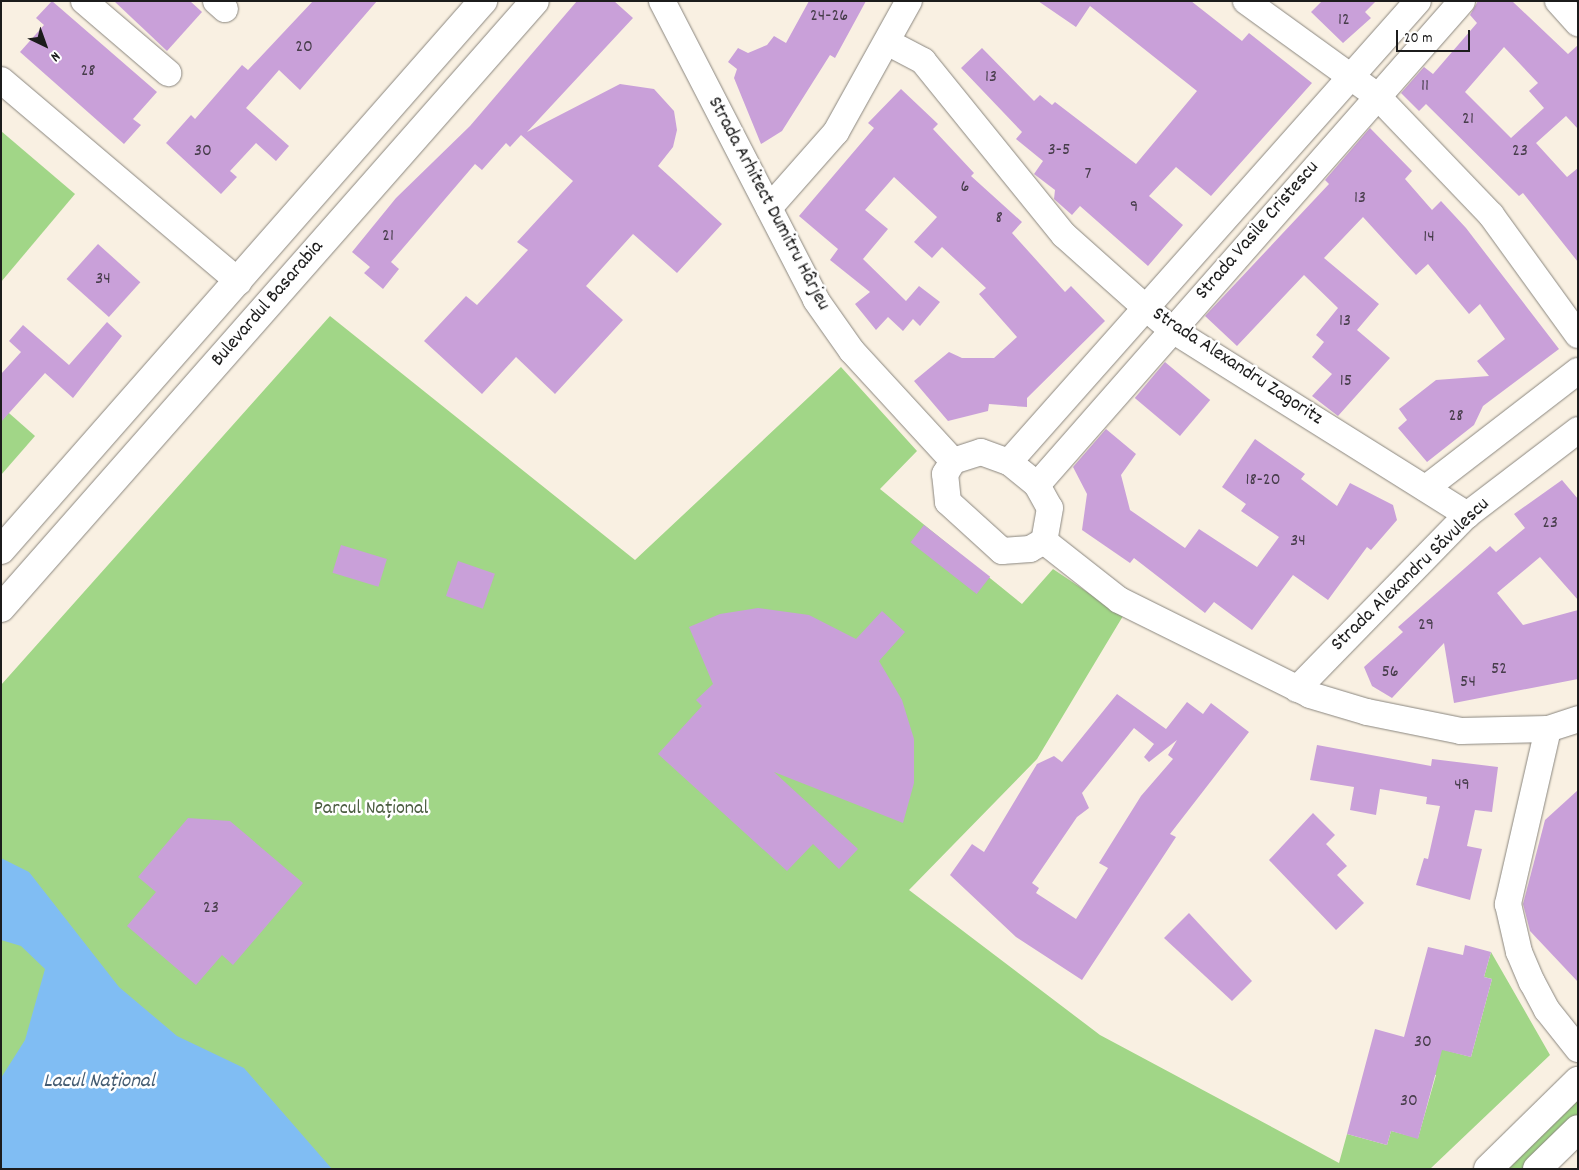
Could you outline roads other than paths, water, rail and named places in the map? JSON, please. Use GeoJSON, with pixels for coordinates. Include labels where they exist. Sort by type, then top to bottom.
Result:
{"type":"FeatureCollection","features":[{"type":"Feature","properties":{"kind":"main road","name":"Bulevardul Basarabia"},"geometry":{"type":"LineString","coordinates":[[1,550],[239,282],[483,1]]}},
{"type":"Feature","properties":{"kind":"main road","name":"Bulevardul Basarabia"},"geometry":{"type":"LineString","coordinates":[[1,608],[535,1]]}},
{"type":"Feature","properties":{"kind":"main road"},"geometry":{"type":"LineString","coordinates":[[1488,1169],[1578,1081]]}},
{"type":"Feature","properties":{"kind":"main road"},"geometry":{"type":"LineString","coordinates":[[1537,1169],[1578,1129]]}},
{"type":"Feature","properties":{"kind":"street"},"geometry":{"type":"LineString","coordinates":[[84,1],[168,73]]}},
{"type":"Feature","properties":{"kind":"street","name":"Strada Arhitect Dumitru Hârjeu"},"geometry":{"type":"LineString","coordinates":[[662,1],[816,300],[852,350],[953,461]]}},
{"type":"Feature","properties":{"kind":"street"},"geometry":{"type":"LineString","coordinates":[[769,208],[836,132],[909,1]]}},
{"type":"Feature","properties":{"kind":"street"},"geometry":{"type":"LineString","coordinates":[[1246,1],[1353,75],[1377,96],[1491,215],[1578,335]]}},
{"type":"Feature","properties":{"kind":"street","name":"Strada Vasile Cristescu"},"geometry":{"type":"LineString","coordinates":[[1009,462],[1418,1]]}},
{"type":"Feature","properties":{"kind":"street","name":"Strada Vasile Cristescu"},"geometry":{"type":"LineString","coordinates":[[1037,485],[1462,1]]}},
{"type":"Feature","properties":{"kind":"street"},"geometry":{"type":"LineString","coordinates":[[1558,1],[1578,23]]}},
{"type":"Feature","properties":{"kind":"street","name":"Strada Alexandru Zagoritz"},"geometry":{"type":"LineString","coordinates":[[887,42],[923,61],[1064,235],[1146,308],[1172,329],[1467,515]]}},
{"type":"Feature","properties":{"kind":"street","name":"Bulevardul Basarabia"},"geometry":{"type":"LineString","coordinates":[[1,80],[239,282]]}},
{"type":"Feature","properties":{"kind":"street"},"geometry":{"type":"LineString","coordinates":[[1426,488],[1578,371]]}},
{"type":"Feature","properties":{"kind":"street","name":"Strada Alexandru Săvulescu"},"geometry":{"type":"LineString","coordinates":[[1297,689],[1467,515],[1578,430]]}},
{"type":"Feature","properties":{"kind":"street"},"geometry":{"type":"LineString","coordinates":[[982,452],[1009,462],[1037,485],[1050,508],[1044,541],[1030,549],[1002,551],[964,520],[948,502],[944,488],[945,474],[953,461],[982,452]]}},
{"type":"Feature","properties":{"kind":"street"},"geometry":{"type":"LineString","coordinates":[[1044,541],[1119,600],[1297,689],[1367,712],[1462,731],[1548,729],[1578,719]]}},
{"type":"Feature","properties":{"kind":"street"},"geometry":{"type":"LineString","coordinates":[[1548,729],[1508,904],[1520,952],[1532,982],[1548,1010],[1578,1049]]}},
{"type":"Feature","properties":{"kind":"water","name":"Lacul Național"},"geometry":{"type":"Polygon","coordinates":[[[1,858],[29,872],[119,987],[177,1036],[244,1068],[332,1169],[1,1169],[1,1078],[25,1040],[45,969],[21,946],[1,940],[1,858]]]}},
{"type":"Feature","properties":{"kind":"park label","name":"Parcul Național"},"geometry":{"type":"Point","coordinates":[371,809]}}]}
